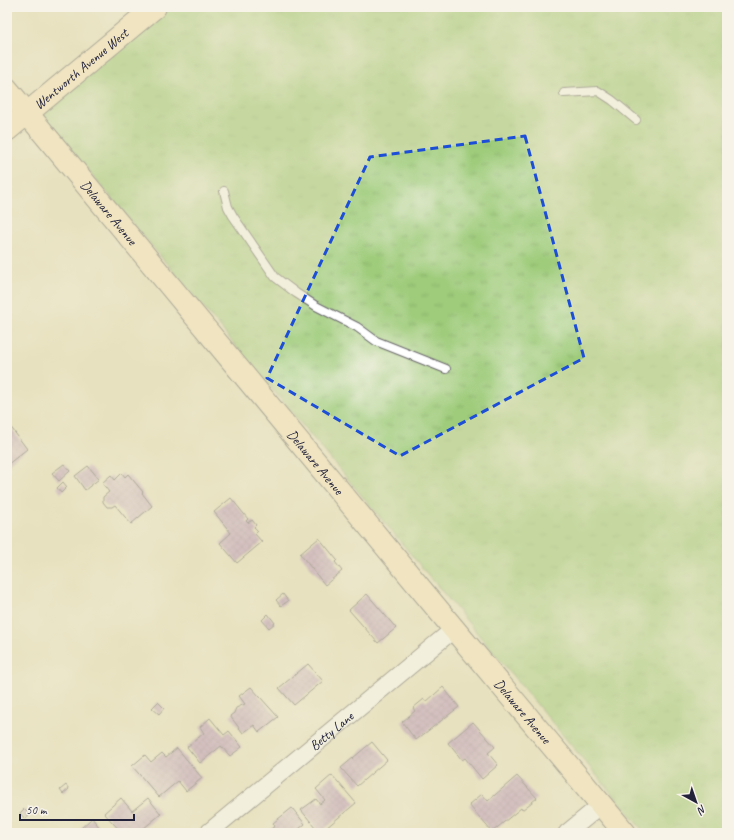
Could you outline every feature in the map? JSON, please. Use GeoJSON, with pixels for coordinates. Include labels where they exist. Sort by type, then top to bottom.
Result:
{"type":"FeatureCollection","features":[{"type":"Feature","properties":{"kind":"street","name":"Wentworth Avenue West"},"geometry":{"type":"LineString","coordinates":[[7,130],[155,7]]}},
{"type":"Feature","properties":{"kind":"street","name":"Delaware Avenue"},"geometry":{"type":"LineString","coordinates":[[7,89],[625,833]]}},
{"type":"Feature","properties":{"kind":"street","name":"Betty Lane"},"geometry":{"type":"LineString","coordinates":[[208,833],[454,629]]}},
{"type":"Feature","properties":{"kind":"street"},"geometry":{"type":"LineString","coordinates":[[567,833],[601,804]]}},
{"type":"Feature","properties":{"kind":"lane"},"geometry":{"type":"LineString","coordinates":[[564,93],[598,91],[612,100],[636,120]]}},
{"type":"Feature","properties":{"kind":"lane"},"geometry":{"type":"LineString","coordinates":[[224,192],[228,207],[246,237],[275,277],[285,285],[316,306],[357,327],[376,341],[446,369]]}},
{"type":"Feature","properties":{"kind":"highlighted area"},"geometry":{"type":"Polygon","coordinates":[[[525,136],[584,358],[400,456],[267,378],[370,157],[525,136]]]}},
{"type":"Feature","properties":{"kind":"green space"},"geometry":{"type":"Polygon","coordinates":[[[169,7],[727,7],[727,833],[645,833],[41,114],[169,7]]]}},
{"type":"Feature","properties":{"kind":"building"},"geometry":{"type":"Polygon","coordinates":[[[7,422],[27,449],[7,465],[7,422]]]}},
{"type":"Feature","properties":{"kind":"building"},"geometry":{"type":"Polygon","coordinates":[[[64,464],[70,471],[59,481],[52,473],[64,464]]]}},
{"type":"Feature","properties":{"kind":"building"},"geometry":{"type":"Polygon","coordinates":[[[88,466],[99,479],[85,490],[75,476],[88,466]]]}},
{"type":"Feature","properties":{"kind":"building"},"geometry":{"type":"Polygon","coordinates":[[[122,473],[125,477],[128,474],[152,506],[131,524],[115,505],[112,507],[107,507],[103,502],[103,497],[109,492],[102,483],[111,475],[115,480],[122,473]]]}},
{"type":"Feature","properties":{"kind":"building"},"geometry":{"type":"Polygon","coordinates":[[[63,482],[67,487],[61,493],[57,488],[63,482]]]}},
{"type":"Feature","properties":{"kind":"building"},"geometry":{"type":"Polygon","coordinates":[[[231,498],[248,519],[246,521],[248,523],[252,520],[256,525],[254,527],[258,531],[255,534],[262,542],[237,563],[220,543],[231,533],[214,512],[231,498]]]}},
{"type":"Feature","properties":{"kind":"building"},"geometry":{"type":"Polygon","coordinates":[[[319,538],[337,560],[335,562],[342,571],[325,585],[300,554],[319,538]]]}},
{"type":"Feature","properties":{"kind":"building"},"geometry":{"type":"Polygon","coordinates":[[[283,594],[288,601],[281,606],[276,600],[283,594]]]}},
{"type":"Feature","properties":{"kind":"building"},"geometry":{"type":"Polygon","coordinates":[[[367,594],[396,628],[378,643],[349,610],[367,594]]]}},
{"type":"Feature","properties":{"kind":"building"},"geometry":{"type":"Polygon","coordinates":[[[268,614],[275,623],[269,628],[262,620],[268,614]]]}},
{"type":"Feature","properties":{"kind":"building"},"geometry":{"type":"Polygon","coordinates":[[[308,664],[323,681],[294,705],[279,688],[308,664]]]}},
{"type":"Feature","properties":{"kind":"building"},"geometry":{"type":"Polygon","coordinates":[[[251,687],[278,717],[259,732],[254,725],[243,733],[230,716],[234,713],[236,708],[245,704],[239,696],[251,687]]]}},
{"type":"Feature","properties":{"kind":"building"},"geometry":{"type":"Polygon","coordinates":[[[443,687],[459,707],[416,740],[402,722],[415,711],[413,708],[424,699],[426,702],[443,687]]]}},
{"type":"Feature","properties":{"kind":"building"},"geometry":{"type":"Polygon","coordinates":[[[158,702],[164,708],[159,714],[152,708],[158,702]]]}},
{"type":"Feature","properties":{"kind":"building"},"geometry":{"type":"Polygon","coordinates":[[[210,718],[224,735],[229,731],[242,747],[230,756],[221,746],[200,763],[187,747],[204,733],[200,727],[210,718]]]}},
{"type":"Feature","properties":{"kind":"building"},"geometry":{"type":"Polygon","coordinates":[[[473,722],[495,747],[488,753],[498,765],[482,779],[465,758],[462,760],[448,743],[473,722]]]}},
{"type":"Feature","properties":{"kind":"building"},"geometry":{"type":"Polygon","coordinates":[[[372,742],[387,760],[357,786],[341,768],[372,742]]]}},
{"type":"Feature","properties":{"kind":"building"},"geometry":{"type":"Polygon","coordinates":[[[177,748],[202,778],[186,791],[178,781],[159,797],[132,766],[145,755],[151,762],[162,753],[166,757],[177,748]]]}},
{"type":"Feature","properties":{"kind":"building"},"geometry":{"type":"Polygon","coordinates":[[[332,775],[356,803],[320,833],[301,810],[316,799],[320,804],[325,800],[316,789],[332,775]]]}},
{"type":"Feature","properties":{"kind":"building"},"geometry":{"type":"Polygon","coordinates":[[[517,776],[537,798],[522,810],[521,808],[492,832],[469,805],[482,794],[488,801],[517,776]]]}},
{"type":"Feature","properties":{"kind":"building"},"geometry":{"type":"Polygon","coordinates":[[[66,785],[69,789],[63,794],[60,790],[66,785]]]}},
{"type":"Feature","properties":{"kind":"building"},"geometry":{"type":"Polygon","coordinates":[[[121,798],[132,811],[148,798],[161,814],[138,833],[122,833],[104,813],[121,798]]]}},
{"type":"Feature","properties":{"kind":"building"},"geometry":{"type":"Polygon","coordinates":[[[292,808],[305,824],[294,833],[266,833],[275,826],[273,823],[292,808]]]}},
{"type":"Feature","properties":{"kind":"building"},"geometry":{"type":"Polygon","coordinates":[[[24,809],[30,815],[25,819],[20,813],[24,809]]]}},
{"type":"Feature","properties":{"kind":"building"},"geometry":{"type":"Polygon","coordinates":[[[92,818],[104,833],[84,833],[80,829],[92,818]]]}}]}
